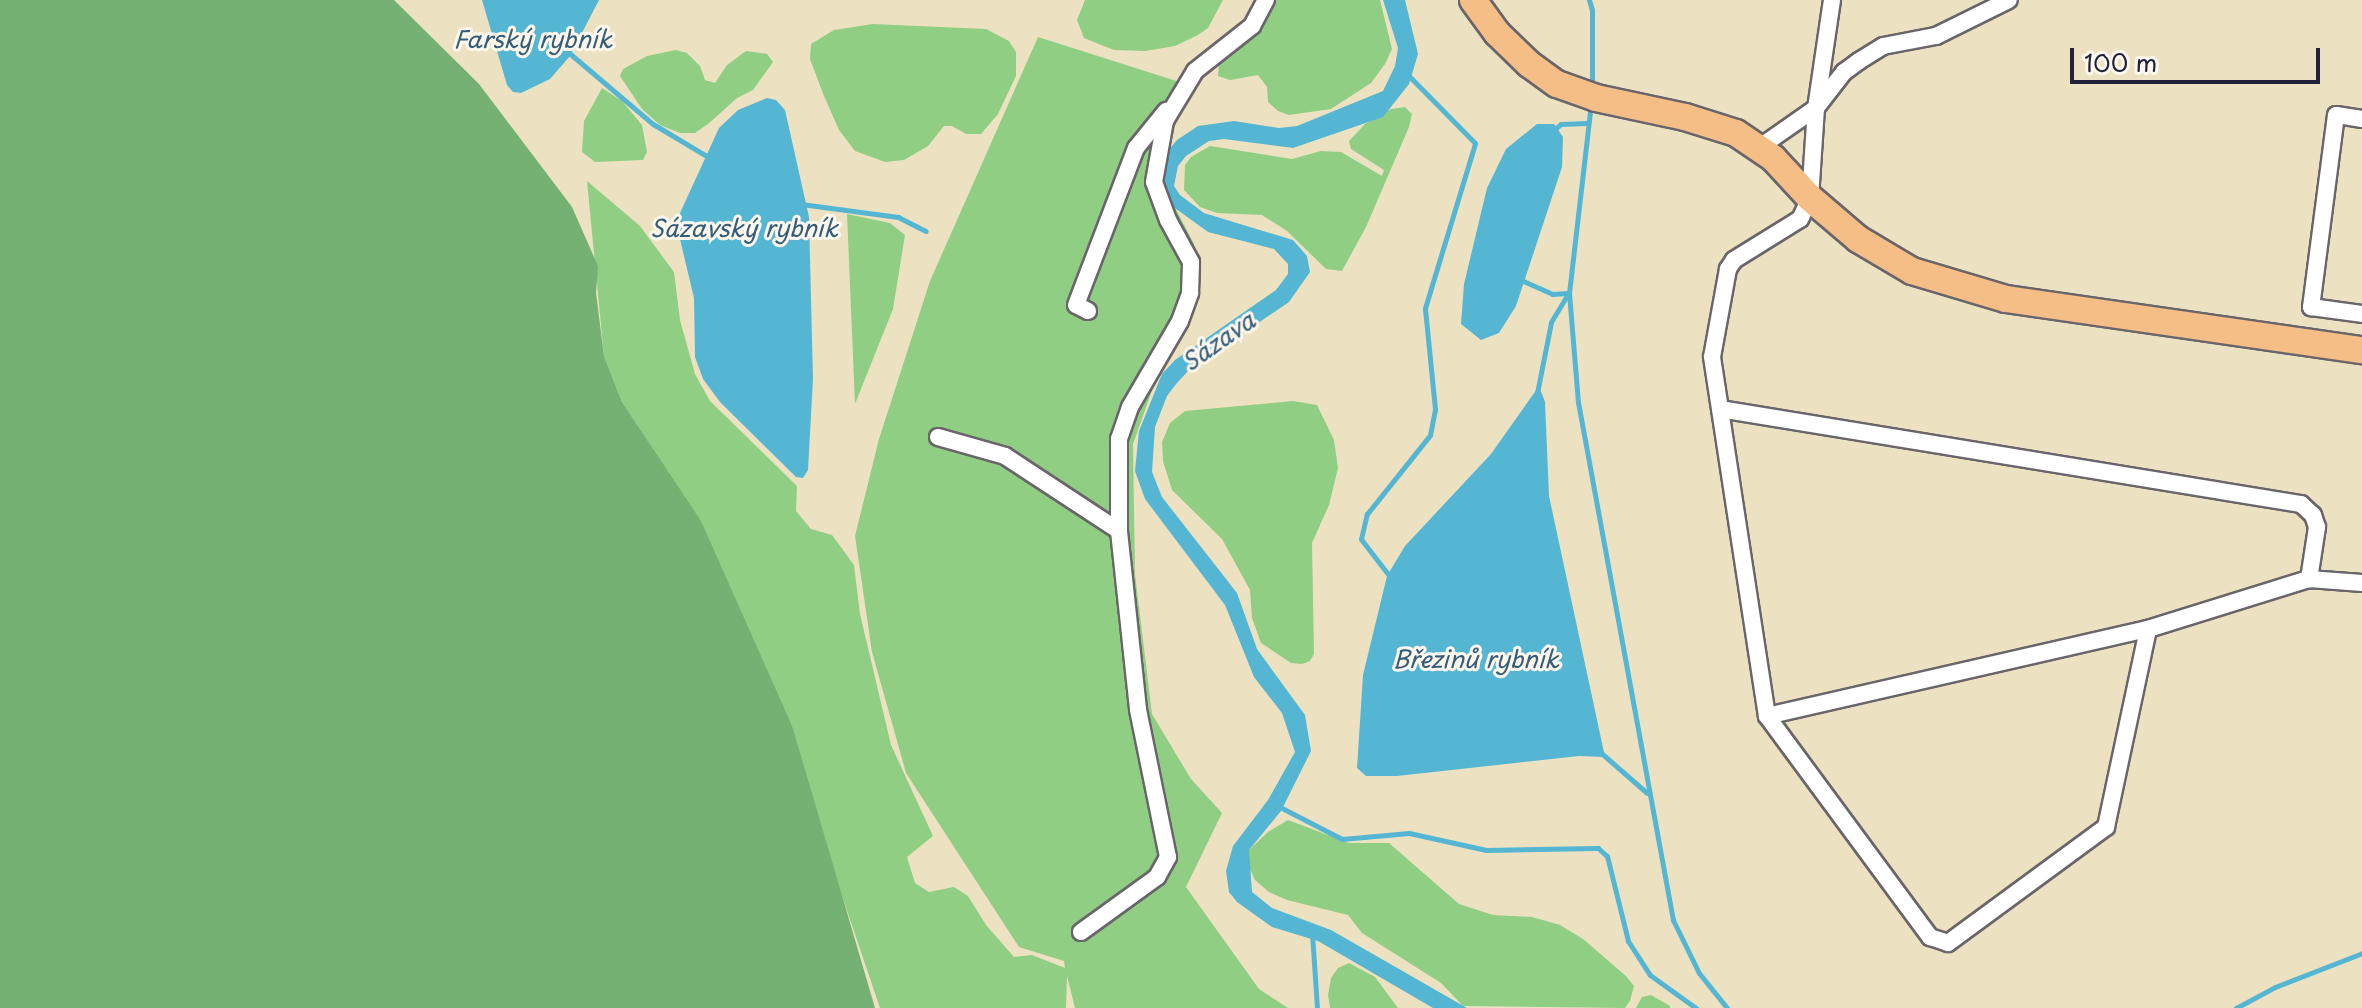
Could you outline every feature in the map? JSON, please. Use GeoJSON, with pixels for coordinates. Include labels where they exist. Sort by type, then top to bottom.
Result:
{"type":"FeatureCollection","features":[{"type":"Feature","properties":{"kind":"main road"},"geometry":{"type":"LineString","coordinates":[[1473,0],[1497,33],[1529,64],[1557,84],[1591,96],[1685,117],[1736,133],[1760,147],[1810,198],[1858,239],[1893,261],[1925,275],[2006,299],[2362,350]]}},
{"type":"Feature","properties":{"kind":"street"},"geometry":{"type":"LineString","coordinates":[[1088,311],[1076,305],[1136,148],[1173,104],[1195,71],[1252,26],[1266,0]]}},
{"type":"Feature","properties":{"kind":"street"},"geometry":{"type":"LineString","coordinates":[[1832,0],[1816,108],[1810,198],[1800,219],[1734,260],[1728,269],[1712,357],[1767,716],[1930,937],[1948,943],[2106,827],[2148,629]]}},
{"type":"Feature","properties":{"kind":"street"},"geometry":{"type":"LineString","coordinates":[[1760,147],[1816,108],[1844,72],[1883,46],[1936,36],[2009,0]]}},
{"type":"Feature","properties":{"kind":"street"},"geometry":{"type":"LineString","coordinates":[[1081,932],[1157,877],[1168,857],[1138,709],[1119,531],[1119,439],[1130,407],[1180,321],[1190,293],[1191,262],[1168,220],[1154,182],[1165,121],[1173,104]]}},
{"type":"Feature","properties":{"kind":"street"},"geometry":{"type":"LineString","coordinates":[[2362,119],[2336,115],[2311,307],[2362,314]]}},
{"type":"Feature","properties":{"kind":"street"},"geometry":{"type":"LineString","coordinates":[[1720,409],[2301,504],[2313,515],[2317,527],[2309,579]]}},
{"type":"Feature","properties":{"kind":"street"},"geometry":{"type":"LineString","coordinates":[[938,437],[1005,456],[1119,531]]}},
{"type":"Feature","properties":{"kind":"street"},"geometry":{"type":"LineString","coordinates":[[1767,716],[2148,629],[2309,579],[2362,583]]}},
{"type":"Feature","properties":{"kind":"green space"},"geometry":{"type":"Polygon","coordinates":[[[0,0],[394,0],[479,84],[572,207],[598,266],[596,293],[604,356],[622,402],[701,521],[793,728],[875,1008],[0,1008],[0,0]]]}},
{"type":"Feature","properties":{"kind":"green space"},"geometry":{"type":"Polygon","coordinates":[[[1085,0],[1223,0],[1208,28],[1198,35],[1175,46],[1145,51],[1114,50],[1084,38],[1077,20],[1085,0]]]}},
{"type":"Feature","properties":{"kind":"green space"},"geometry":{"type":"Polygon","coordinates":[[[1269,0],[1380,0],[1392,49],[1385,64],[1371,83],[1331,109],[1289,115],[1278,111],[1268,102],[1267,87],[1258,75],[1230,80],[1218,76],[1219,63],[1269,0]]]}},
{"type":"Feature","properties":{"kind":"green space"},"geometry":{"type":"Polygon","coordinates":[[[873,24],[986,29],[1009,41],[1016,52],[1016,76],[998,114],[981,134],[966,134],[952,126],[944,126],[928,146],[904,160],[885,162],[855,151],[839,130],[824,96],[810,59],[811,44],[834,30],[873,24]]]}},
{"type":"Feature","properties":{"kind":"green space"},"geometry":{"type":"Polygon","coordinates":[[[1038,37],[1189,85],[1175,126],[1163,184],[1194,244],[1197,302],[1154,385],[1133,444],[1135,574],[1152,714],[1191,779],[1222,813],[1186,887],[1259,989],[1288,1008],[1075,1008],[1067,976],[1066,1008],[880,1008],[839,887],[793,728],[651,446],[622,402],[604,356],[587,181],[640,226],[674,272],[680,320],[695,374],[710,401],[797,486],[796,511],[811,529],[832,535],[854,565],[860,614],[891,745],[933,836],[907,857],[915,883],[929,892],[954,887],[968,896],[986,925],[1014,957],[1032,955],[1065,968],[1064,961],[1019,947],[906,773],[872,652],[855,536],[879,439],[930,281],[1038,37]]]}},
{"type":"Feature","properties":{"kind":"green space"},"geometry":{"type":"Polygon","coordinates":[[[676,50],[687,53],[700,66],[705,80],[715,83],[727,65],[746,51],[767,54],[773,62],[753,90],[737,98],[695,133],[680,133],[660,125],[642,109],[620,76],[623,69],[647,56],[676,50]]]}},
{"type":"Feature","properties":{"kind":"green space"},"geometry":{"type":"Polygon","coordinates":[[[602,88],[622,101],[642,125],[647,152],[643,160],[595,162],[582,152],[584,121],[602,88]]]}},
{"type":"Feature","properties":{"kind":"green space"},"geometry":{"type":"Polygon","coordinates":[[[1405,107],[1412,114],[1409,127],[1366,227],[1342,271],[1326,269],[1287,231],[1262,215],[1217,213],[1200,207],[1184,190],[1185,165],[1191,157],[1210,146],[1292,159],[1321,151],[1341,152],[1382,176],[1384,170],[1351,149],[1349,141],[1365,124],[1391,109],[1405,107]]]}},
{"type":"Feature","properties":{"kind":"green space"},"geometry":{"type":"Polygon","coordinates":[[[847,214],[890,223],[905,235],[893,309],[855,404],[847,214]]]}},
{"type":"Feature","properties":{"kind":"green space"},"geometry":{"type":"Polygon","coordinates":[[[1293,401],[1317,405],[1334,440],[1338,468],[1329,505],[1312,543],[1314,654],[1310,661],[1302,664],[1291,663],[1261,643],[1252,618],[1250,590],[1222,539],[1172,490],[1163,461],[1162,442],[1170,423],[1185,411],[1293,401]]]}},
{"type":"Feature","properties":{"kind":"green space"},"geometry":{"type":"Polygon","coordinates":[[[1288,820],[1349,843],[1389,843],[1459,904],[1493,915],[1532,917],[1560,925],[1583,939],[1626,976],[1634,986],[1630,1001],[1625,1008],[1463,1006],[1441,983],[1362,933],[1348,915],[1287,900],[1269,892],[1255,880],[1249,867],[1249,850],[1268,832],[1288,820]]]}},
{"type":"Feature","properties":{"kind":"green space"},"geometry":{"type":"Polygon","coordinates":[[[1349,963],[1375,977],[1398,1008],[1330,1008],[1328,995],[1331,978],[1338,968],[1349,963]]]}},
{"type":"Feature","properties":{"kind":"green space"},"geometry":{"type":"Polygon","coordinates":[[[1651,995],[1670,1008],[1636,1008],[1642,997],[1651,995]]]}},
{"type":"Feature","properties":{"kind":"water","name":"Farský rybník"},"geometry":{"type":"Polygon","coordinates":[[[482,0],[599,0],[570,56],[550,79],[521,93],[513,92],[507,85],[482,0]]]}},
{"type":"Feature","properties":{"kind":"water","name":"Sázava"},"geometry":{"type":"Polygon","coordinates":[[[1383,0],[1405,0],[1418,54],[1409,84],[1383,117],[1293,148],[1224,139],[1209,141],[1186,156],[1178,166],[1174,186],[1180,195],[1204,213],[1293,240],[1307,256],[1310,272],[1289,302],[1188,371],[1177,383],[1167,396],[1155,427],[1152,472],[1162,497],[1237,593],[1257,649],[1305,715],[1311,751],[1281,811],[1249,850],[1252,892],[1272,908],[1331,930],[1467,1008],[1433,1008],[1318,941],[1272,927],[1237,902],[1229,892],[1226,871],[1233,846],[1268,800],[1295,752],[1282,713],[1254,677],[1225,605],[1145,499],[1135,471],[1139,431],[1162,374],[1175,360],[1276,290],[1288,274],[1288,264],[1274,249],[1208,232],[1168,203],[1160,190],[1167,152],[1177,140],[1198,126],[1234,121],[1279,128],[1297,126],[1383,91],[1395,66],[1398,48],[1383,0]]]}},
{"type":"Feature","properties":{"kind":"water","name":"Sázavský rybník"},"geometry":{"type":"Polygon","coordinates":[[[767,98],[776,100],[785,110],[809,217],[813,379],[808,470],[803,478],[796,477],[720,402],[703,379],[695,357],[694,298],[678,231],[680,213],[719,128],[738,110],[767,98]]]}},
{"type":"Feature","properties":{"kind":"water"},"geometry":{"type":"Polygon","coordinates":[[[1537,124],[1554,124],[1563,137],[1562,167],[1516,306],[1499,333],[1481,340],[1461,324],[1464,284],[1487,188],[1506,149],[1537,124]]]}},
{"type":"Feature","properties":{"kind":"water","name":"Březinů rybník"},"geometry":{"type":"Polygon","coordinates":[[[1539,386],[1545,402],[1549,496],[1605,757],[1579,756],[1397,776],[1366,776],[1357,768],[1363,675],[1387,576],[1405,546],[1491,454],[1539,386]]]}},
{"type":"Feature","properties":{"kind":"waterway"},"geometry":{"type":"LineString","coordinates":[[1589,0],[1592,10],[1592,89]]}},
{"type":"Feature","properties":{"kind":"waterway"},"geometry":{"type":"LineString","coordinates":[[568,52],[653,124],[710,158]]}},
{"type":"Feature","properties":{"kind":"waterway"},"geometry":{"type":"LineString","coordinates":[[1391,578],[1361,539],[1367,514],[1430,435],[1435,409],[1425,308],[1475,143],[1409,76]]}},
{"type":"Feature","properties":{"kind":"waterway"},"geometry":{"type":"LineString","coordinates":[[1591,103],[1569,293],[1578,402],[1673,920],[1699,973],[1727,1008]]}},
{"type":"Feature","properties":{"kind":"waterway"},"geometry":{"type":"LineString","coordinates":[[1552,131],[1561,124],[1587,123]]}},
{"type":"Feature","properties":{"kind":"waterway"},"geometry":{"type":"LineString","coordinates":[[801,204],[898,217],[926,231]]}},
{"type":"Feature","properties":{"kind":"waterway"},"geometry":{"type":"LineString","coordinates":[[1521,280],[1552,294],[1568,293]]}},
{"type":"Feature","properties":{"kind":"waterway"},"geometry":{"type":"LineString","coordinates":[[1537,393],[1551,322],[1568,294]]}},
{"type":"Feature","properties":{"kind":"waterway"},"geometry":{"type":"LineString","coordinates":[[1600,752],[1647,793]]}},
{"type":"Feature","properties":{"kind":"waterway"},"geometry":{"type":"LineString","coordinates":[[1278,806],[1342,839],[1409,833],[1486,850],[1598,848],[1607,856],[1628,941],[1650,975],[1696,1008]]}},
{"type":"Feature","properties":{"kind":"waterway"},"geometry":{"type":"LineString","coordinates":[[1312,933],[1317,1008]]}},
{"type":"Feature","properties":{"kind":"waterway"},"geometry":{"type":"LineString","coordinates":[[2236,1008],[2275,987],[2362,953]]}}]}
